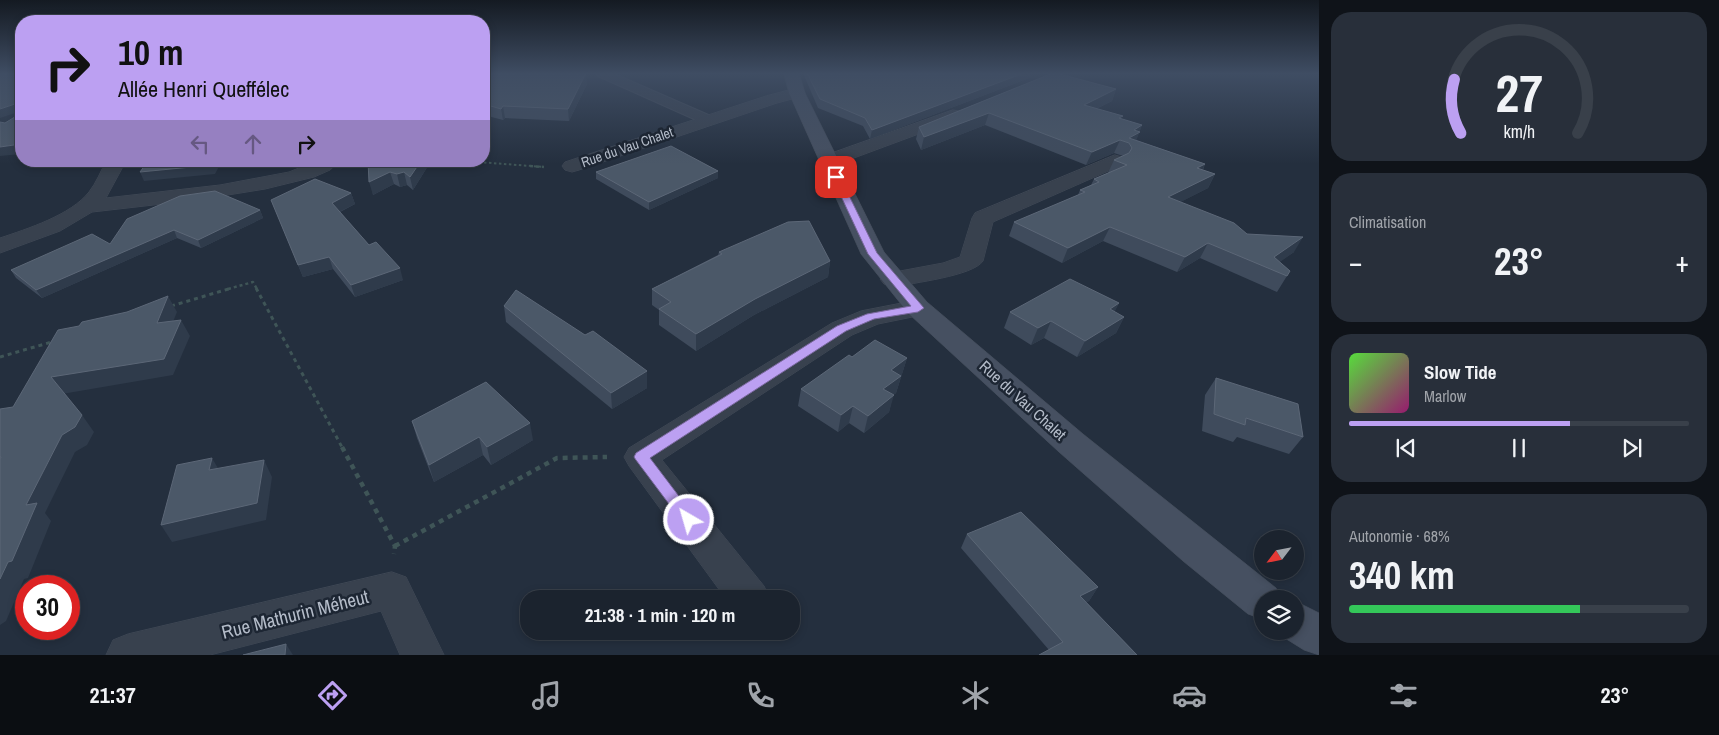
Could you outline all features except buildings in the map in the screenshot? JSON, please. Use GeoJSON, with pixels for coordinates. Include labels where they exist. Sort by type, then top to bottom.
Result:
{"type":"FeatureCollection","features":[{"type":"Feature","properties":{"kind":"street","name":"Rue du Vau Chalet"},"geometry":{"type":"LineString","coordinates":[[572,166],[758,104]]}},
{"type":"Feature","properties":{"kind":"street","name":"Rue du Vau Chalet"},"geometry":{"type":"LineString","coordinates":[[802,104],[873,254],[918,308],[1071,443],[1254,595]]}},
{"type":"Feature","properties":{"kind":"street"},"geometry":{"type":"LineString","coordinates":[[828,161],[908,134],[968,110]]}},
{"type":"Feature","properties":{"kind":"street"},"geometry":{"type":"LineString","coordinates":[[892,279],[948,269],[971,261],[983,218],[1115,161]]}},
{"type":"Feature","properties":{"kind":"street"},"geometry":{"type":"LineString","coordinates":[[0,246],[54,226],[84,207],[96,196],[113,167]]}},
{"type":"Feature","properties":{"kind":"street"},"geometry":{"type":"LineString","coordinates":[[260,184],[262,167]]}},
{"type":"Feature","properties":{"kind":"street"},"geometry":{"type":"LineString","coordinates":[[84,207],[220,192],[297,176],[322,167]]}},
{"type":"Feature","properties":{"kind":"street"},"geometry":{"type":"LineString","coordinates":[[743,590],[641,457],[842,328],[871,316],[918,308]]}},
{"type":"Feature","properties":{"kind":"street"},"geometry":{"type":"LineString","coordinates":[[392,590],[422,655]]}},
{"type":"Feature","properties":{"kind":"street","name":"Rue Mathurin Méheut"},"geometry":{"type":"LineString","coordinates":[[128,655],[392,590]]}},
{"type":"Feature","properties":{"kind":"street"},"geometry":{"type":"LineString","coordinates":[[1304,627],[1319,636]]}},
{"type":"Feature","properties":{"kind":"lane"},"geometry":{"type":"LineString","coordinates":[[671,104],[708,120]]}},
{"type":"Feature","properties":{"kind":"path"},"geometry":{"type":"LineString","coordinates":[[490,164],[534,168],[572,166]]}},
{"type":"Feature","properties":{"kind":"path"},"geometry":{"type":"LineString","coordinates":[[168,307],[253,282],[395,546],[392,590]]}},
{"type":"Feature","properties":{"kind":"path"},"geometry":{"type":"LineString","coordinates":[[0,357],[56,340]]}},
{"type":"Feature","properties":{"kind":"path"},"geometry":{"type":"LineString","coordinates":[[395,546],[557,458],[641,457]]}},
{"type":"Feature","properties":{"kind":"route"},"geometry":{"type":"LineString","coordinates":[[689,520],[641,457],[842,328],[871,316],[918,308],[873,254],[836,177]]}}]}
